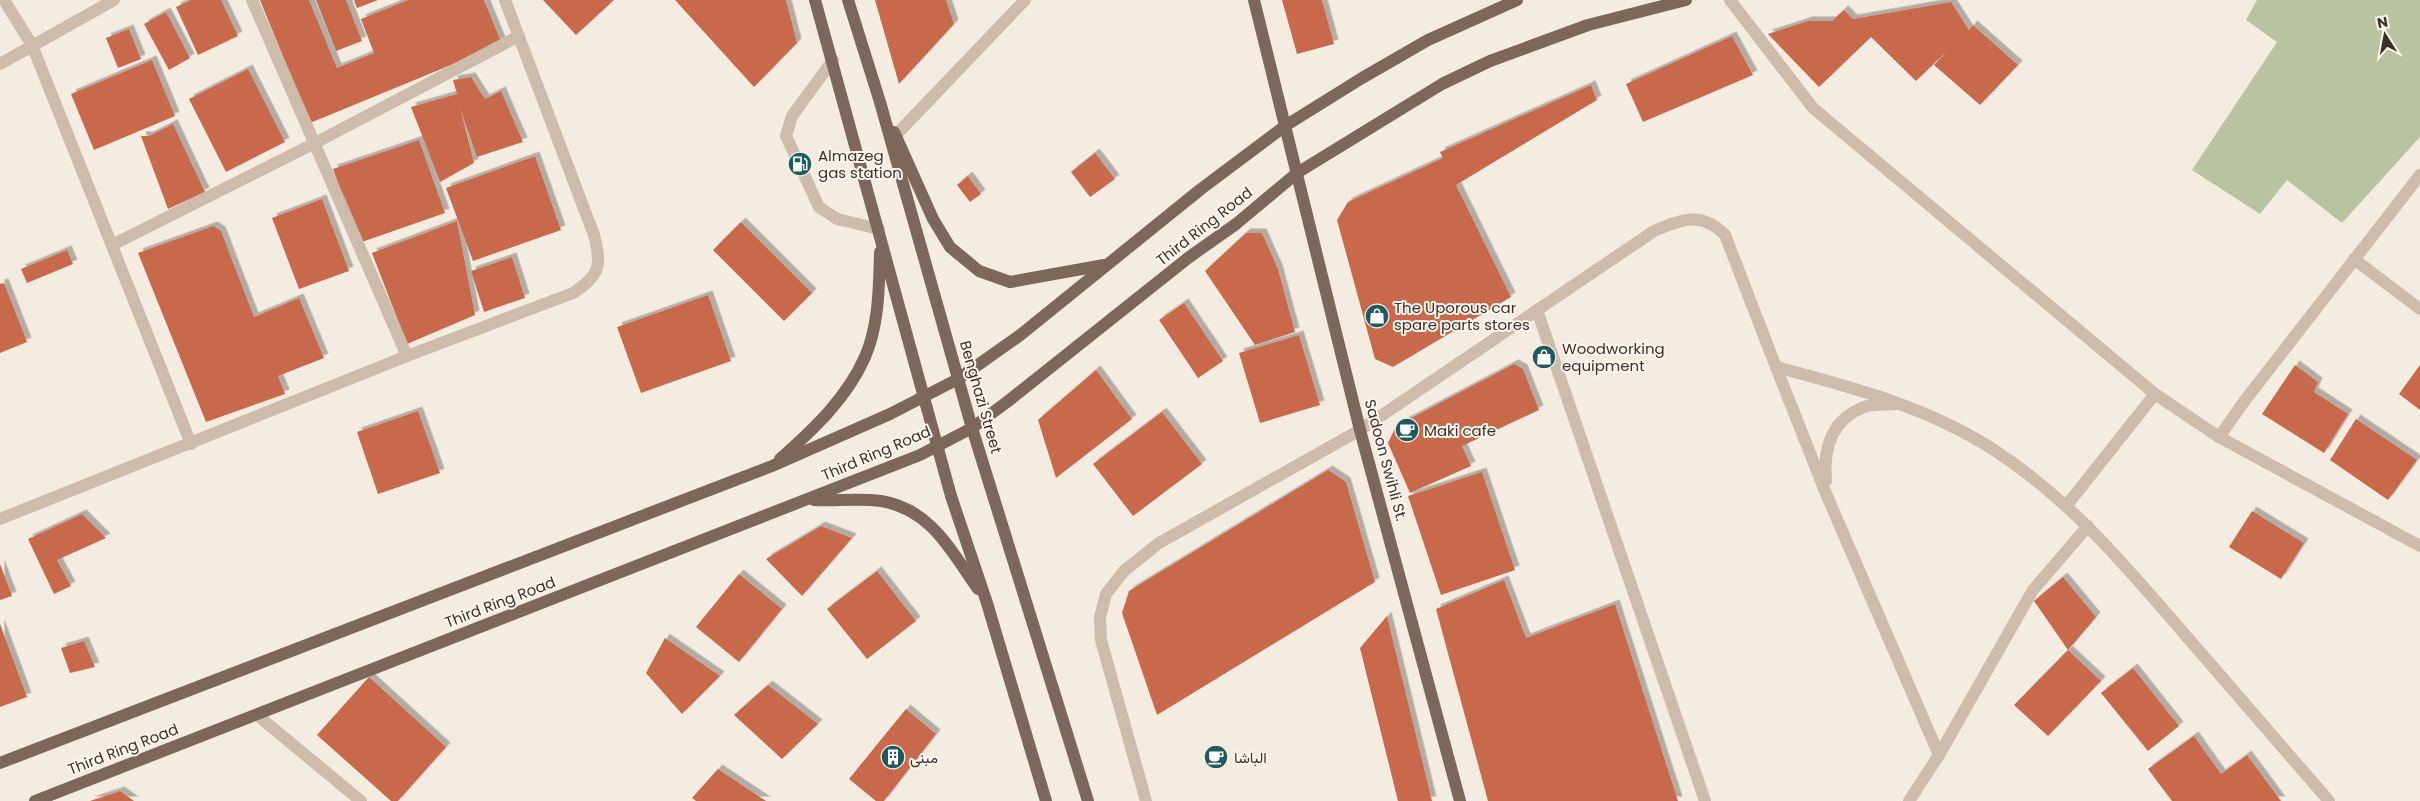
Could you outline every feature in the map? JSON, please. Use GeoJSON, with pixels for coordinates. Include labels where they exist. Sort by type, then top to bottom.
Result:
{"type":"FeatureCollection","features":[{"type":"Feature","properties":{"kind":"main road"},"geometry":{"type":"LineString","coordinates":[[816,0],[951,496],[987,603],[1046,801]]}},
{"type":"Feature","properties":{"kind":"main road","name":"Benghazi Street"},"geometry":{"type":"LineString","coordinates":[[848,0],[880,102],[972,428],[1088,801]]}},
{"type":"Feature","properties":{"kind":"main road","name":"Sadoon Swihli St."},"geometry":{"type":"LineString","coordinates":[[1254,0],[1360,430],[1460,801]]}},
{"type":"Feature","properties":{"kind":"main road","name":"Third Ring Road"},"geometry":{"type":"LineString","coordinates":[[0,763],[772,466],[882,418],[958,379],[1019,336],[1107,264],[1285,126],[1428,40],[1517,0]]}},
{"type":"Feature","properties":{"kind":"main road","name":"Third Ring Road"},"geometry":{"type":"LineString","coordinates":[[39,800],[895,467],[972,428],[1188,258],[1236,224],[1298,173],[1442,84],[1490,61],[1588,25],[1686,0]]}},
{"type":"Feature","properties":{"kind":"main road"},"geometry":{"type":"LineString","coordinates":[[880,102],[933,219],[950,248],[979,271],[1010,282],[1107,264]]}},
{"type":"Feature","properties":{"kind":"main road"},"geometry":{"type":"LineString","coordinates":[[772,466],[829,412],[850,384],[865,357],[875,323],[879,293],[880,232]]}},
{"type":"Feature","properties":{"kind":"main road"},"geometry":{"type":"LineString","coordinates":[[807,500],[880,500],[904,507],[925,519],[941,536],[987,603]]}},
{"type":"Feature","properties":{"kind":"street"},"geometry":{"type":"LineString","coordinates":[[4,0],[32,45],[191,444]]}},
{"type":"Feature","properties":{"kind":"street"},"geometry":{"type":"LineString","coordinates":[[252,0],[313,144],[407,356]]}},
{"type":"Feature","properties":{"kind":"street"},"geometry":{"type":"LineString","coordinates":[[0,519],[407,356],[573,293],[588,283],[598,269],[598,253],[594,235],[504,0]]}},
{"type":"Feature","properties":{"kind":"street"},"geometry":{"type":"LineString","coordinates":[[896,135],[1024,0]]}},
{"type":"Feature","properties":{"kind":"street"},"geometry":{"type":"LineString","coordinates":[[1730,0],[1813,108],[2155,394],[2219,437],[2420,546]]}},
{"type":"Feature","properties":{"kind":"street"},"geometry":{"type":"LineString","coordinates":[[0,64],[111,1]]}},
{"type":"Feature","properties":{"kind":"street"},"geometry":{"type":"LineString","coordinates":[[112,245],[313,144],[519,36]]}},
{"type":"Feature","properties":{"kind":"street"},"geometry":{"type":"LineString","coordinates":[[833,60],[792,116],[786,136],[819,207],[837,220],[880,232]]}},
{"type":"Feature","properties":{"kind":"street"},"geometry":{"type":"LineString","coordinates":[[2219,437],[2420,175]]}},
{"type":"Feature","properties":{"kind":"street"},"geometry":{"type":"LineString","coordinates":[[1146,801],[1101,640],[1100,617],[1106,594],[1124,571],[1159,543],[1360,430],[1654,231],[1677,221],[1695,219],[1714,224],[1725,235],[1827,496],[1940,754]]}},
{"type":"Feature","properties":{"kind":"street"},"geometry":{"type":"LineString","coordinates":[[2354,259],[2420,309]]}},
{"type":"Feature","properties":{"kind":"street"},"geometry":{"type":"LineString","coordinates":[[1537,310],[1705,801]]}},
{"type":"Feature","properties":{"kind":"street"},"geometry":{"type":"LineString","coordinates":[[1776,367],[1902,404],[1961,431],[1997,452],[2067,505],[2122,562],[2329,801]]}},
{"type":"Feature","properties":{"kind":"street"},"geometry":{"type":"LineString","coordinates":[[2067,505],[2155,394]]}},
{"type":"Feature","properties":{"kind":"street"},"geometry":{"type":"LineString","coordinates":[[1827,496],[1824,460],[1828,444],[1837,426],[1847,417],[1865,407],[1902,404]]}},
{"type":"Feature","properties":{"kind":"street"},"geometry":{"type":"LineString","coordinates":[[1915,798],[2033,590],[2088,526]]}},
{"type":"Feature","properties":{"kind":"street"},"geometry":{"type":"LineString","coordinates":[[257,715],[361,801]]}},
{"type":"Feature","properties":{"kind":"green space"},"geometry":{"type":"Polygon","coordinates":[[[2257,0],[2420,0],[2420,137],[2342,223],[2287,180],[2260,214],[2192,170],[2277,42],[2246,20],[2257,0]]]}},
{"type":"Feature","properties":{"kind":"building"},"geometry":{"type":"Polygon","coordinates":[[[191,0],[221,0],[238,36],[198,55],[176,7],[191,0]]]}},
{"type":"Feature","properties":{"kind":"building"},"geometry":{"type":"Polygon","coordinates":[[[260,0],[309,0],[337,68],[374,53],[361,19],[408,0],[484,0],[502,44],[310,123],[260,0]]]}},
{"type":"Feature","properties":{"kind":"building"},"geometry":{"type":"Polygon","coordinates":[[[316,0],[346,0],[362,41],[336,51],[316,0]]]}},
{"type":"Feature","properties":{"kind":"building"},"geometry":{"type":"Polygon","coordinates":[[[354,0],[378,0],[357,8],[354,0]]]}},
{"type":"Feature","properties":{"kind":"building"},"geometry":{"type":"Polygon","coordinates":[[[543,0],[614,0],[576,35],[543,0]]]}},
{"type":"Feature","properties":{"kind":"building"},"geometry":{"type":"Polygon","coordinates":[[[675,0],[786,0],[797,43],[754,87],[675,0]]]}},
{"type":"Feature","properties":{"kind":"building"},"geometry":{"type":"Polygon","coordinates":[[[875,0],[946,0],[954,24],[899,84],[875,0]]]}},
{"type":"Feature","properties":{"kind":"building"},"geometry":{"type":"Polygon","coordinates":[[[1282,0],[1322,0],[1334,44],[1297,54],[1282,0]]]}},
{"type":"Feature","properties":{"kind":"building"},"geometry":{"type":"Polygon","coordinates":[[[1951,2],[1969,30],[1973,25],[2018,65],[1980,105],[1934,65],[1948,50],[1916,81],[1871,37],[1819,87],[1768,34],[1808,21],[1832,21],[1844,10],[1853,19],[1951,2]]]}},
{"type":"Feature","properties":{"kind":"building"},"geometry":{"type":"Polygon","coordinates":[[[166,12],[190,58],[169,70],[144,24],[166,12]]]}},
{"type":"Feature","properties":{"kind":"building"},"geometry":{"type":"Polygon","coordinates":[[[129,29],[141,59],[118,68],[106,38],[129,29]]]}},
{"type":"Feature","properties":{"kind":"building"},"geometry":{"type":"Polygon","coordinates":[[[1732,36],[1753,75],[1643,122],[1626,84],[1732,36]]]}},
{"type":"Feature","properties":{"kind":"building"},"geometry":{"type":"Polygon","coordinates":[[[152,60],[175,116],[94,150],[71,94],[152,60]]]}},
{"type":"Feature","properties":{"kind":"building"},"geometry":{"type":"Polygon","coordinates":[[[248,69],[285,142],[226,172],[189,99],[248,69]]]}},
{"type":"Feature","properties":{"kind":"building"},"geometry":{"type":"Polygon","coordinates":[[[471,77],[485,99],[501,91],[523,142],[477,157],[460,108],[474,163],[440,182],[411,107],[457,94],[453,80],[471,77]]]}},
{"type":"Feature","properties":{"kind":"building"},"geometry":{"type":"Polygon","coordinates":[[[1591,85],[1597,100],[1456,185],[1511,297],[1393,367],[1375,359],[1337,220],[1348,202],[1443,158],[1440,152],[1591,85]]]}},
{"type":"Feature","properties":{"kind":"building"},"geometry":{"type":"Polygon","coordinates":[[[173,124],[205,192],[168,209],[141,136],[149,136],[173,124]]]}},
{"type":"Feature","properties":{"kind":"building"},"geometry":{"type":"Polygon","coordinates":[[[419,140],[445,213],[359,243],[333,169],[419,140]]]}},
{"type":"Feature","properties":{"kind":"building"},"geometry":{"type":"Polygon","coordinates":[[[1095,153],[1115,179],[1090,197],[1071,172],[1095,153]]]}},
{"type":"Feature","properties":{"kind":"building"},"geometry":{"type":"Polygon","coordinates":[[[535,156],[561,230],[473,261],[446,188],[535,156]]]}},
{"type":"Feature","properties":{"kind":"building"},"geometry":{"type":"Polygon","coordinates":[[[968,176],[981,194],[970,202],[957,185],[968,176]]]}},
{"type":"Feature","properties":{"kind":"building"},"geometry":{"type":"Polygon","coordinates":[[[322,199],[349,271],[299,289],[272,218],[322,199]]]}},
{"type":"Feature","properties":{"kind":"building"},"geometry":{"type":"Polygon","coordinates":[[[457,221],[475,315],[407,344],[372,253],[457,221]]]}},
{"type":"Feature","properties":{"kind":"building"},"geometry":{"type":"Polygon","coordinates":[[[741,222],[812,293],[784,321],[713,250],[741,222]]]}},
{"type":"Feature","properties":{"kind":"building"},"geometry":{"type":"Polygon","coordinates":[[[213,226],[221,231],[254,317],[299,298],[324,358],[278,376],[285,394],[206,422],[138,253],[213,226]]]}},
{"type":"Feature","properties":{"kind":"building"},"geometry":{"type":"Polygon","coordinates":[[[1246,233],[1262,233],[1278,269],[1295,332],[1255,345],[1205,271],[1246,233]]]}},
{"type":"Feature","properties":{"kind":"building"},"geometry":{"type":"Polygon","coordinates":[[[67,250],[73,264],[27,283],[21,269],[67,250]]]}},
{"type":"Feature","properties":{"kind":"building"},"geometry":{"type":"Polygon","coordinates":[[[512,257],[525,298],[484,312],[471,271],[512,257]]]}},
{"type":"Feature","properties":{"kind":"building"},"geometry":{"type":"Polygon","coordinates":[[[4,283],[27,342],[0,353],[0,284],[4,283]]]}},
{"type":"Feature","properties":{"kind":"building"},"geometry":{"type":"Polygon","coordinates":[[[708,295],[731,361],[641,393],[617,327],[708,295]]]}},
{"type":"Feature","properties":{"kind":"building"},"geometry":{"type":"Polygon","coordinates":[[[1184,303],[1223,361],[1198,378],[1159,320],[1184,303]]]}},
{"type":"Feature","properties":{"kind":"building"},"geometry":{"type":"Polygon","coordinates":[[[1299,335],[1320,405],[1260,423],[1239,353],[1299,335]]]}},
{"type":"Feature","properties":{"kind":"building"},"geometry":{"type":"Polygon","coordinates":[[[1514,364],[1523,369],[1539,410],[1462,446],[1471,466],[1410,493],[1388,443],[1396,426],[1514,364]]]}},
{"type":"Feature","properties":{"kind":"building"},"geometry":{"type":"Polygon","coordinates":[[[2295,365],[2318,382],[2314,392],[2348,414],[2324,453],[2262,414],[2295,365]]]}},
{"type":"Feature","properties":{"kind":"building"},"geometry":{"type":"Polygon","coordinates":[[[2420,365],[2420,410],[2399,394],[2420,365]]]}},
{"type":"Feature","properties":{"kind":"building"},"geometry":{"type":"Polygon","coordinates":[[[1096,370],[1132,419],[1056,478],[1038,420],[1096,370]]]}},
{"type":"Feature","properties":{"kind":"building"},"geometry":{"type":"Polygon","coordinates":[[[418,411],[440,473],[378,494],[357,432],[418,411]]]}},
{"type":"Feature","properties":{"kind":"building"},"geometry":{"type":"Polygon","coordinates":[[[1162,412],[1202,464],[1133,516],[1093,464],[1162,412]]]}},
{"type":"Feature","properties":{"kind":"building"},"geometry":{"type":"Polygon","coordinates":[[[2356,419],[2417,460],[2388,500],[2330,460],[2356,419]]]}},
{"type":"Feature","properties":{"kind":"building"},"geometry":{"type":"Polygon","coordinates":[[[1328,470],[1346,482],[1375,582],[1157,715],[1122,613],[1129,591],[1328,470]]]}},
{"type":"Feature","properties":{"kind":"building"},"geometry":{"type":"Polygon","coordinates":[[[1482,472],[1515,570],[1441,595],[1408,496],[1482,472]]]}},
{"type":"Feature","properties":{"kind":"building"},"geometry":{"type":"Polygon","coordinates":[[[2252,511],[2304,543],[2281,579],[2229,547],[2252,511]]]}},
{"type":"Feature","properties":{"kind":"building"},"geometry":{"type":"Polygon","coordinates":[[[82,514],[106,538],[57,560],[71,586],[54,594],[28,539],[82,514]]]}},
{"type":"Feature","properties":{"kind":"building"},"geometry":{"type":"Polygon","coordinates":[[[821,526],[852,538],[802,596],[766,559],[821,526]]]}},
{"type":"Feature","properties":{"kind":"building"},"geometry":{"type":"Polygon","coordinates":[[[0,564],[12,596],[0,600],[0,564]]]}},
{"type":"Feature","properties":{"kind":"building"},"geometry":{"type":"Polygon","coordinates":[[[877,571],[916,621],[867,659],[827,609],[877,571]]]}},
{"type":"Feature","properties":{"kind":"building"},"geometry":{"type":"Polygon","coordinates":[[[739,574],[782,609],[739,662],[696,627],[739,574]]]}},
{"type":"Feature","properties":{"kind":"building"},"geometry":{"type":"Polygon","coordinates":[[[2063,577],[2096,617],[2068,650],[2034,601],[2063,577]]]}},
{"type":"Feature","properties":{"kind":"building"},"geometry":{"type":"Polygon","coordinates":[[[1504,580],[1526,638],[1615,604],[1678,801],[1488,801],[1436,609],[1504,580]]]}},
{"type":"Feature","properties":{"kind":"building"},"geometry":{"type":"Polygon","coordinates":[[[1387,616],[1432,801],[1398,801],[1360,648],[1387,616]]]}},
{"type":"Feature","properties":{"kind":"building"},"geometry":{"type":"Polygon","coordinates":[[[0,624],[27,697],[0,707],[0,624]]]}},
{"type":"Feature","properties":{"kind":"building"},"geometry":{"type":"Polygon","coordinates":[[[665,638],[720,676],[682,714],[646,673],[665,638]]]}},
{"type":"Feature","properties":{"kind":"building"},"geometry":{"type":"Polygon","coordinates":[[[84,641],[95,667],[70,673],[61,648],[84,641]]]}},
{"type":"Feature","properties":{"kind":"building"},"geometry":{"type":"Polygon","coordinates":[[[2068,650],[2101,681],[2048,736],[2014,705],[2068,650]]]}},
{"type":"Feature","properties":{"kind":"building"},"geometry":{"type":"Polygon","coordinates":[[[2133,668],[2179,726],[2148,751],[2101,693],[2133,668]]]}},
{"type":"Feature","properties":{"kind":"building"},"geometry":{"type":"Polygon","coordinates":[[[369,677],[446,747],[398,801],[391,801],[317,735],[369,677]]]}},
{"type":"Feature","properties":{"kind":"building"},"geometry":{"type":"Polygon","coordinates":[[[768,685],[818,724],[782,759],[734,715],[768,685]]]}},
{"type":"Feature","properties":{"kind":"building","name":"مبنى"},"geometry":{"type":"Polygon","coordinates":[[[906,709],[936,734],[884,801],[876,801],[849,779],[906,709]]]}},
{"type":"Feature","properties":{"kind":"building"},"geometry":{"type":"Polygon","coordinates":[[[2194,736],[2221,774],[2247,755],[2281,801],[2172,801],[2148,769],[2194,736]]]}},
{"type":"Feature","properties":{"kind":"building"},"geometry":{"type":"Polygon","coordinates":[[[718,769],[766,801],[696,801],[692,798],[718,769]]]}},
{"type":"Feature","properties":{"kind":"building"},"geometry":{"type":"Polygon","coordinates":[[[120,791],[134,801],[90,801],[120,791]]]}},
{"type":"Feature","properties":{"kind":"place","name":"Almazeg gas station"},"geometry":{"type":"Point","coordinates":[800,164]}},
{"type":"Feature","properties":{"kind":"place","name":"The Uporous car spare parts stores"},"geometry":{"type":"Point","coordinates":[1377,316]}},
{"type":"Feature","properties":{"kind":"place","name":"Woodworking equipment"},"geometry":{"type":"Point","coordinates":[1544,357]}},
{"type":"Feature","properties":{"kind":"place","name":"Maki cafe"},"geometry":{"type":"Point","coordinates":[1407,430]}},
{"type":"Feature","properties":{"kind":"place","name":"مبنى"},"geometry":{"type":"Point","coordinates":[893,757]}},
{"type":"Feature","properties":{"kind":"place","name":"الباشا"},"geometry":{"type":"Point","coordinates":[1216,757]}}]}
